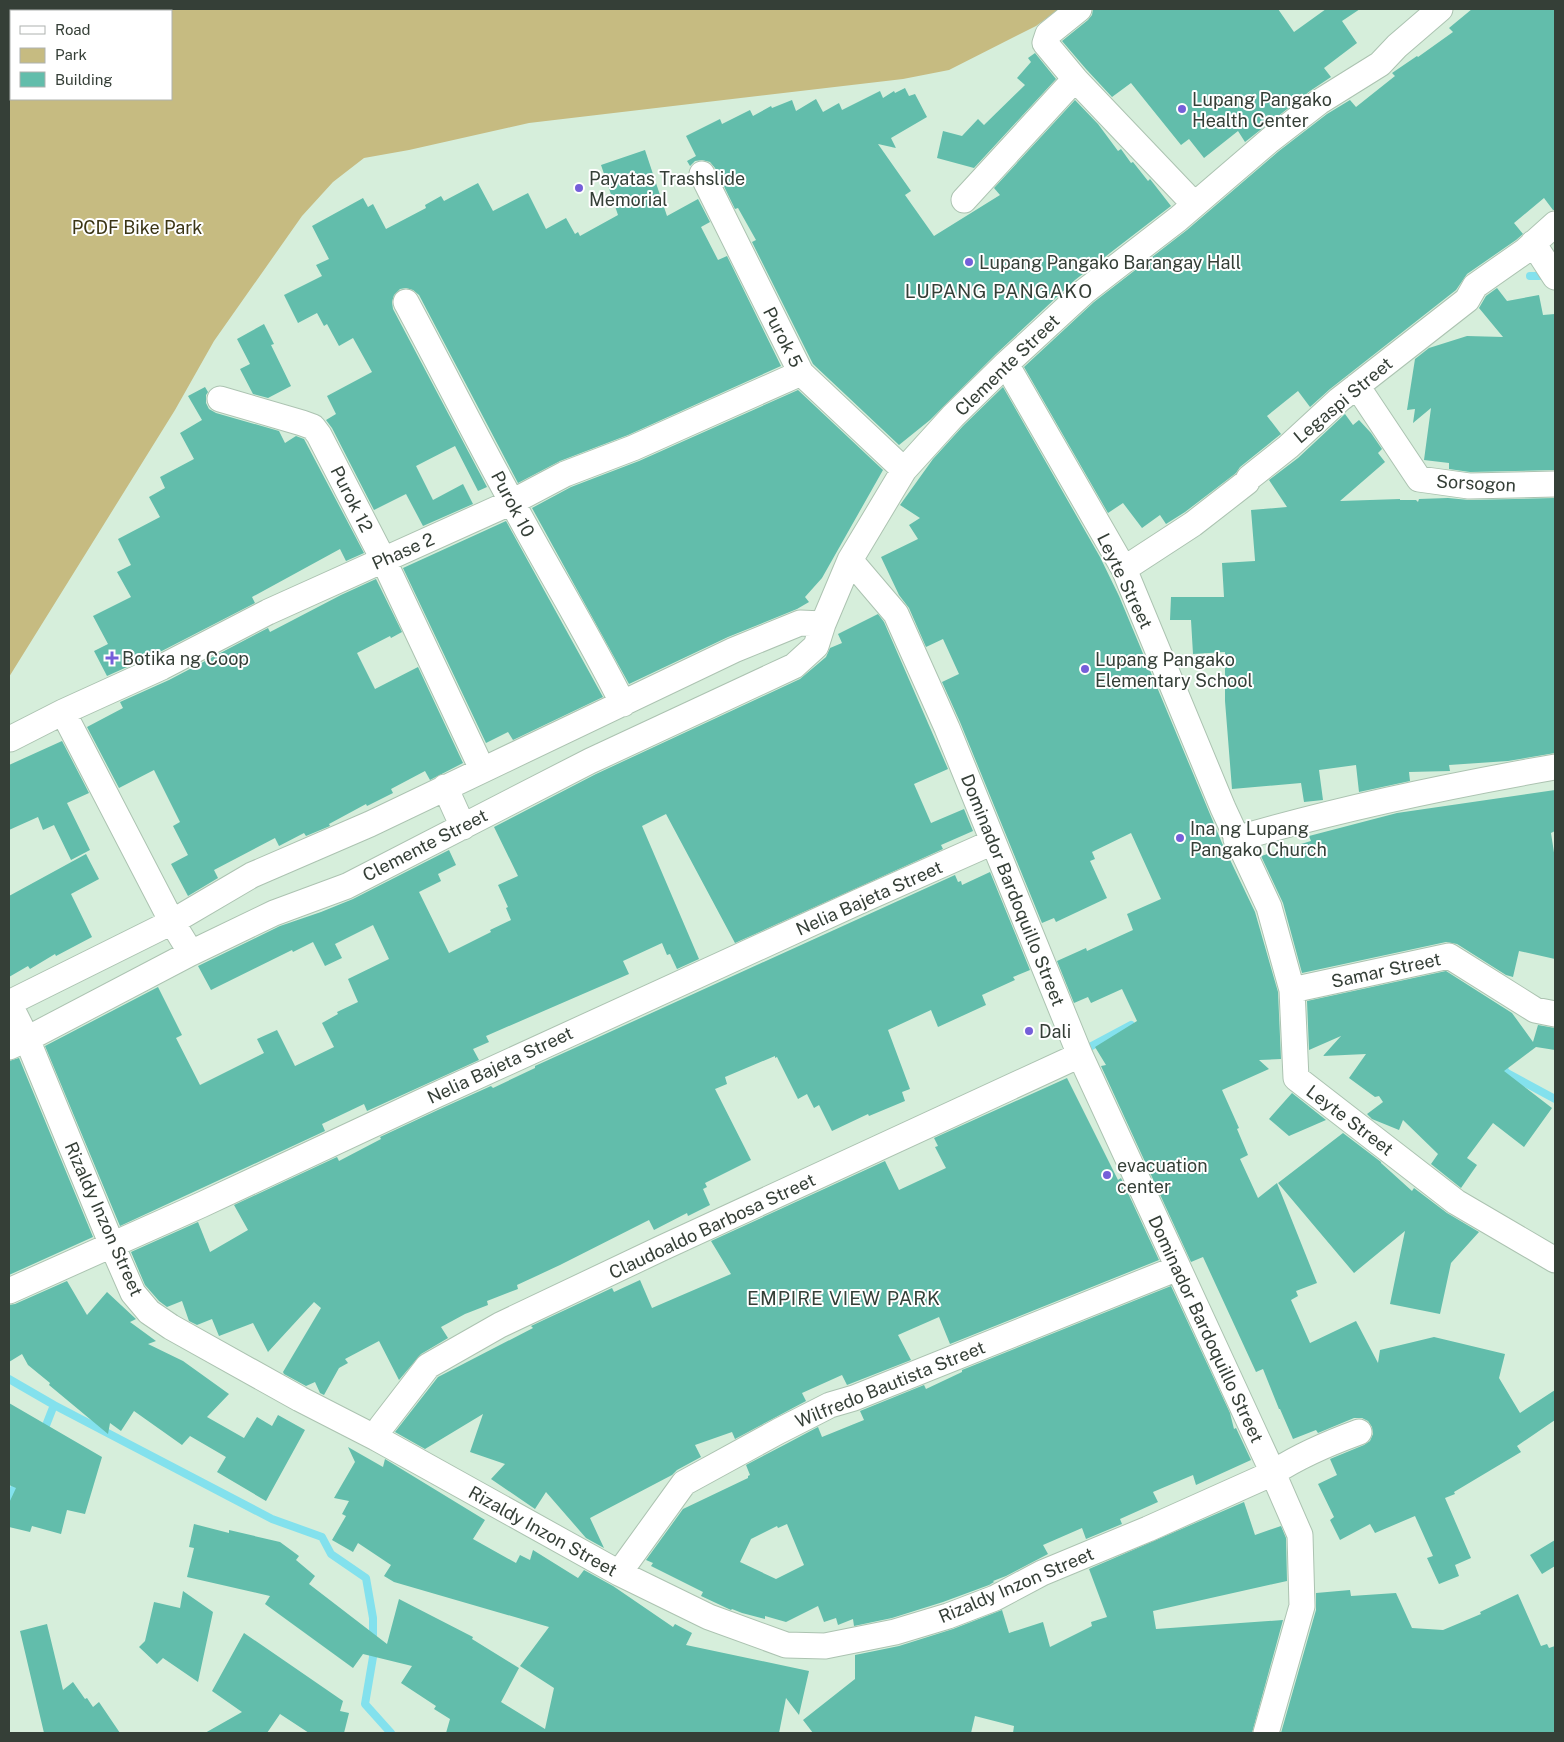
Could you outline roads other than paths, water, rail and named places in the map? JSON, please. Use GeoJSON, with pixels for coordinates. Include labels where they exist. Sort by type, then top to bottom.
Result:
{"type":"FeatureCollection","features":[{"type":"Feature","properties":{"kind":"street"},"geometry":{"type":"LineString","coordinates":[[1079,9],[1048,34],[1045,43],[1076,79],[1194,204]]}},
{"type":"Feature","properties":{"kind":"street","name":"Clemente Street"},"geometry":{"type":"LineString","coordinates":[[18,1043],[274,913],[346,886],[590,761],[794,666],[816,646],[823,624],[850,560],[904,470],[953,416],[1085,291],[1178,219],[1319,102],[1380,64],[1397,46],[1440,9]]}},
{"type":"Feature","properties":{"kind":"street"},"geometry":{"type":"LineString","coordinates":[[964,200],[1076,79]]}},
{"type":"Feature","properties":{"kind":"street","name":"Purok 5"},"geometry":{"type":"LineString","coordinates":[[702,174],[801,373],[904,470]]}},
{"type":"Feature","properties":{"kind":"street","name":"Legaspi Street"},"geometry":{"type":"LineString","coordinates":[[1124,570],[1193,524],[1247,482],[1249,478],[1288,447],[1339,400],[1432,325],[1467,300],[1475,286],[1525,251],[1555,224]]}},
{"type":"Feature","properties":{"kind":"street"},"geometry":{"type":"LineString","coordinates":[[1533,242],[1555,276]]}},
{"type":"Feature","properties":{"kind":"street","name":"Purok 10"},"geometry":{"type":"LineString","coordinates":[[406,302],[512,502],[597,652],[624,704]]}},
{"type":"Feature","properties":{"kind":"street","name":"Leyte Street"},"geometry":{"type":"LineString","coordinates":[[1006,364],[1124,570],[1236,839],[1269,907],[1292,990],[1296,1078],[1456,1202],[1555,1260]]}},
{"type":"Feature","properties":{"kind":"street","name":"Phase 2"},"geometry":{"type":"LineString","coordinates":[[10,739],[63,712],[162,667],[268,612],[512,502],[565,474],[633,448],[801,373]]}},
{"type":"Feature","properties":{"kind":"street","name":"Sorsogon"},"geometry":{"type":"LineString","coordinates":[[1357,386],[1418,479],[1469,486],[1555,484]]}},
{"type":"Feature","properties":{"kind":"street","name":"Purok 12"},"geometry":{"type":"LineString","coordinates":[[220,399],[312,427],[319,435],[383,559],[482,769]]}},
{"type":"Feature","properties":{"kind":"street","name":"Dominador Bardoquillo Street"},"geometry":{"type":"LineString","coordinates":[[850,560],[896,614],[947,728],[1080,1056],[1300,1535],[1302,1606],[1266,1733]]}},
{"type":"Feature","properties":{"kind":"street"},"geometry":{"type":"LineString","coordinates":[[9,1003],[172,922],[252,875],[320,846],[445,788],[734,650],[800,623],[823,624]]}},
{"type":"Feature","properties":{"kind":"street"},"geometry":{"type":"LineString","coordinates":[[63,712],[190,954]]}},
{"type":"Feature","properties":{"kind":"street"},"geometry":{"type":"LineString","coordinates":[[576,726],[590,761]]}},
{"type":"Feature","properties":{"kind":"street"},"geometry":{"type":"LineString","coordinates":[[1236,839],[1300,820],[1412,794],[1555,767]]}},
{"type":"Feature","properties":{"kind":"street"},"geometry":{"type":"LineString","coordinates":[[445,788],[463,827]]}},
{"type":"Feature","properties":{"kind":"street","name":"Nelia Bajeta Street"},"geometry":{"type":"LineString","coordinates":[[9,1292],[503,1064],[993,842]]}},
{"type":"Feature","properties":{"kind":"street","name":"Samar Street"},"geometry":{"type":"LineString","coordinates":[[1292,990],[1449,956],[1535,1010],[1555,1014]]}},
{"type":"Feature","properties":{"kind":"street","name":"Rizaldy Inzon Street"},"geometry":{"type":"LineString","coordinates":[[9,1003],[18,1043],[133,1293],[149,1312],[171,1327],[291,1394],[372,1436],[619,1573],[709,1617],[786,1645],[825,1646],[895,1632],[948,1616],[994,1598],[1042,1573],[1273,1473],[1288,1463],[1326,1444],[1359,1432]]}},
{"type":"Feature","properties":{"kind":"street","name":"Claudoaldo Barbosa Street"},"geometry":{"type":"LineString","coordinates":[[372,1436],[428,1366],[500,1326],[662,1248],[1080,1056]]}},
{"type":"Feature","properties":{"kind":"street","name":"Wilfredo Bautista Street"},"geometry":{"type":"LineString","coordinates":[[619,1573],[684,1483],[779,1431],[830,1405],[854,1398],[1178,1268]]}},
{"type":"Feature","properties":{"kind":"waterway"},"geometry":{"type":"LineString","coordinates":[[1530,276],[1539,276]]}},
{"type":"Feature","properties":{"kind":"waterway"},"geometry":{"type":"LineString","coordinates":[[1086,1049],[1131,1025]]}},
{"type":"Feature","properties":{"kind":"waterway"},"geometry":{"type":"LineString","coordinates":[[1498,1063],[1507,1073],[1555,1099]]}},
{"type":"Feature","properties":{"kind":"waterway"},"geometry":{"type":"LineString","coordinates":[[9,1379],[54,1405],[272,1519],[322,1537],[331,1554],[366,1578],[373,1618],[373,1657],[365,1704],[391,1733]]}},
{"type":"Feature","properties":{"kind":"waterway"},"geometry":{"type":"LineString","coordinates":[[43,1433],[54,1405]]}},
{"type":"Feature","properties":{"kind":"waterway"},"geometry":{"type":"LineString","coordinates":[[9,1499],[19,1478]]}},
{"type":"Feature","properties":{"kind":"place","name":"Lupang Pangako Health Center"},"geometry":{"type":"Point","coordinates":[1182,109]}},
{"type":"Feature","properties":{"kind":"place","name":"Payatas Trashslide Memorial"},"geometry":{"type":"Point","coordinates":[579,188]}},
{"type":"Feature","properties":{"kind":"place","name":"Lupang Pangako Barangay Hall"},"geometry":{"type":"Point","coordinates":[969,262]}},
{"type":"Feature","properties":{"kind":"place","name":"Botika ng Coop"},"geometry":{"type":"Point","coordinates":[112,658]}},
{"type":"Feature","properties":{"kind":"place","name":"Lupang Pangako Elementary School"},"geometry":{"type":"Point","coordinates":[1085,669]}},
{"type":"Feature","properties":{"kind":"place","name":"Ina ng Lupang Pangako Church"},"geometry":{"type":"Point","coordinates":[1180,838]}},
{"type":"Feature","properties":{"kind":"place","name":"Dali"},"geometry":{"type":"Point","coordinates":[1029,1031]}},
{"type":"Feature","properties":{"kind":"place","name":"evacuation center"},"geometry":{"type":"Point","coordinates":[1107,1175]}},
{"type":"Feature","properties":{"kind":"district","name":"LUPANG PANGAKO"},"geometry":{"type":"Point","coordinates":[999,291]}},
{"type":"Feature","properties":{"kind":"district","name":"EMPIRE VIEW PARK"},"geometry":{"type":"Point","coordinates":[844,1298]}},
{"type":"Feature","properties":{"kind":"park label","name":"PCDF Bike Park"},"geometry":{"type":"Point","coordinates":[137,227]}}]}
